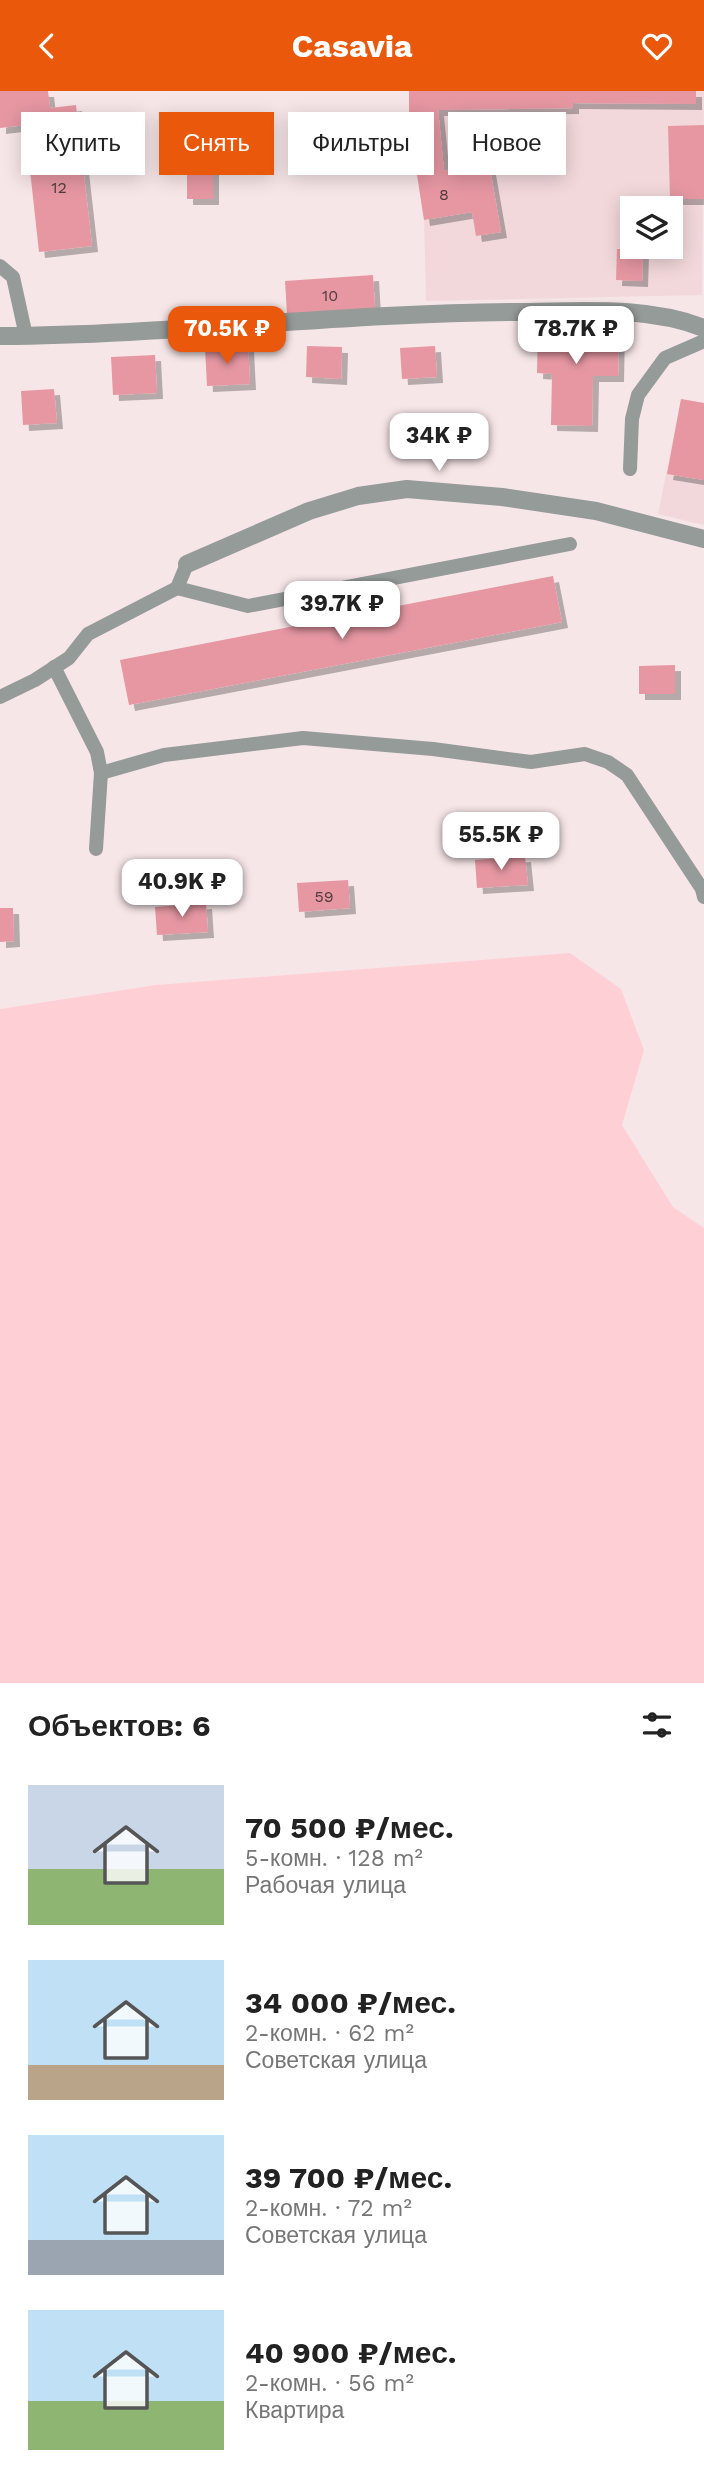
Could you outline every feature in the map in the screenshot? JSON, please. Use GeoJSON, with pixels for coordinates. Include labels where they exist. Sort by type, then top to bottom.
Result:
{"type":"FeatureCollection","features":[{"type":"Feature","properties":{"kind":"street"},"geometry":{"type":"LineString","coordinates":[[0,336],[447,313],[628,311],[681,319],[704,328]]}},
{"type":"Feature","properties":{"kind":"street"},"geometry":{"type":"LineString","coordinates":[[187,564],[309,511],[358,496],[407,489],[502,497],[596,511],[704,539]]}},
{"type":"Feature","properties":{"kind":"lane"},"geometry":{"type":"LineString","coordinates":[[0,265],[13,277],[26,336]]}},
{"type":"Feature","properties":{"kind":"lane"},"geometry":{"type":"LineString","coordinates":[[630,469],[632,419],[638,395],[665,358],[704,341]]}},
{"type":"Feature","properties":{"kind":"lane"},"geometry":{"type":"LineString","coordinates":[[177,587],[248,606],[570,544]]}},
{"type":"Feature","properties":{"kind":"lane"},"geometry":{"type":"LineString","coordinates":[[0,697],[69,657],[88,634],[177,587],[187,564]]}},
{"type":"Feature","properties":{"kind":"lane"},"geometry":{"type":"LineString","coordinates":[[54,667],[97,752],[101,773],[96,849]]}},
{"type":"Feature","properties":{"kind":"lane"},"geometry":{"type":"LineString","coordinates":[[101,773],[163,755],[303,737],[433,749],[531,762],[585,754],[608,762],[627,775],[703,891]]}},
{"type":"Feature","properties":{"kind":"shaded area"},"geometry":{"type":"Polygon","coordinates":[[[409,91],[704,91],[702,295],[426,301],[424,220],[417,175],[434,175],[434,112],[409,112],[409,91]]]}},
{"type":"Feature","properties":{"kind":"shaded area"},"geometry":{"type":"Polygon","coordinates":[[[681,399],[704,403],[704,525],[658,514],[681,399]]]}},
{"type":"Feature","properties":{"kind":"shaded area"},"geometry":{"type":"Polygon","coordinates":[[[570,953],[621,989],[644,1050],[622,1125],[673,1207],[704,1228],[704,1683],[0,1683],[0,1009],[156,985],[570,953]]]}},
{"type":"Feature","properties":{"kind":"building"},"geometry":{"type":"Polygon","coordinates":[[[0,91],[48,91],[50,108],[76,105],[77,112],[21,112],[21,125],[0,128],[0,91]]]}},
{"type":"Feature","properties":{"kind":"building"},"geometry":{"type":"Polygon","coordinates":[[[409,91],[696,91],[696,104],[573,103],[573,108],[438,110],[444,171],[448,170],[448,175],[491,175],[501,232],[476,236],[472,212],[424,220],[417,175],[434,175],[434,112],[409,112],[409,91]]]}},
{"type":"Feature","properties":{"kind":"building"},"geometry":{"type":"Polygon","coordinates":[[[704,125],[704,199],[670,196],[668,126],[704,125]]]}},
{"type":"Feature","properties":{"kind":"building"},"geometry":{"type":"Polygon","coordinates":[[[31,175],[84,175],[92,246],[39,252],[31,175]]]}},
{"type":"Feature","properties":{"kind":"building"},"geometry":{"type":"Polygon","coordinates":[[[187,175],[213,175],[213,199],[187,199],[187,175]]]}},
{"type":"Feature","properties":{"kind":"building"},"geometry":{"type":"Polygon","coordinates":[[[617,249],[620,249],[620,259],[643,259],[642,281],[616,280],[617,249]]]}},
{"type":"Feature","properties":{"kind":"building"},"geometry":{"type":"Polygon","coordinates":[[[373,275],[375,309],[287,314],[285,281],[373,275]]]}},
{"type":"Feature","properties":{"kind":"building"},"geometry":{"type":"Polygon","coordinates":[[[538,323],[619,324],[618,376],[593,376],[592,426],[551,425],[552,374],[537,373],[538,323]]]}},
{"type":"Feature","properties":{"kind":"building"},"geometry":{"type":"Polygon","coordinates":[[[248,346],[250,384],[207,386],[205,348],[248,346]]]}},
{"type":"Feature","properties":{"kind":"building"},"geometry":{"type":"Polygon","coordinates":[[[307,346],[342,347],[341,379],[306,377],[307,346]]]}},
{"type":"Feature","properties":{"kind":"building"},"geometry":{"type":"Polygon","coordinates":[[[435,346],[437,377],[402,379],[400,348],[435,346]]]}},
{"type":"Feature","properties":{"kind":"building"},"geometry":{"type":"Polygon","coordinates":[[[155,355],[157,393],[113,395],[111,357],[155,355]]]}},
{"type":"Feature","properties":{"kind":"building"},"geometry":{"type":"Polygon","coordinates":[[[54,389],[57,423],[23,425],[21,391],[54,389]]]}},
{"type":"Feature","properties":{"kind":"building"},"geometry":{"type":"Polygon","coordinates":[[[681,399],[704,403],[704,480],[667,474],[681,399]]]}},
{"type":"Feature","properties":{"kind":"building"},"geometry":{"type":"Polygon","coordinates":[[[553,576],[562,622],[129,705],[120,660],[553,576]]]}},
{"type":"Feature","properties":{"kind":"building"},"geometry":{"type":"Polygon","coordinates":[[[675,665],[675,694],[639,694],[639,666],[675,665]]]}},
{"type":"Feature","properties":{"kind":"building"},"geometry":{"type":"Polygon","coordinates":[[[525,856],[528,885],[477,888],[475,860],[525,856]]]}},
{"type":"Feature","properties":{"kind":"building"},"geometry":{"type":"Polygon","coordinates":[[[348,880],[350,908],[299,912],[297,883],[348,880]]]}},
{"type":"Feature","properties":{"kind":"building"},"geometry":{"type":"Polygon","coordinates":[[[206,903],[208,932],[157,935],[155,907],[206,903]]]}},
{"type":"Feature","properties":{"kind":"building"},"geometry":{"type":"Polygon","coordinates":[[[0,908],[13,908],[14,941],[0,942],[0,908]]]}}]}
